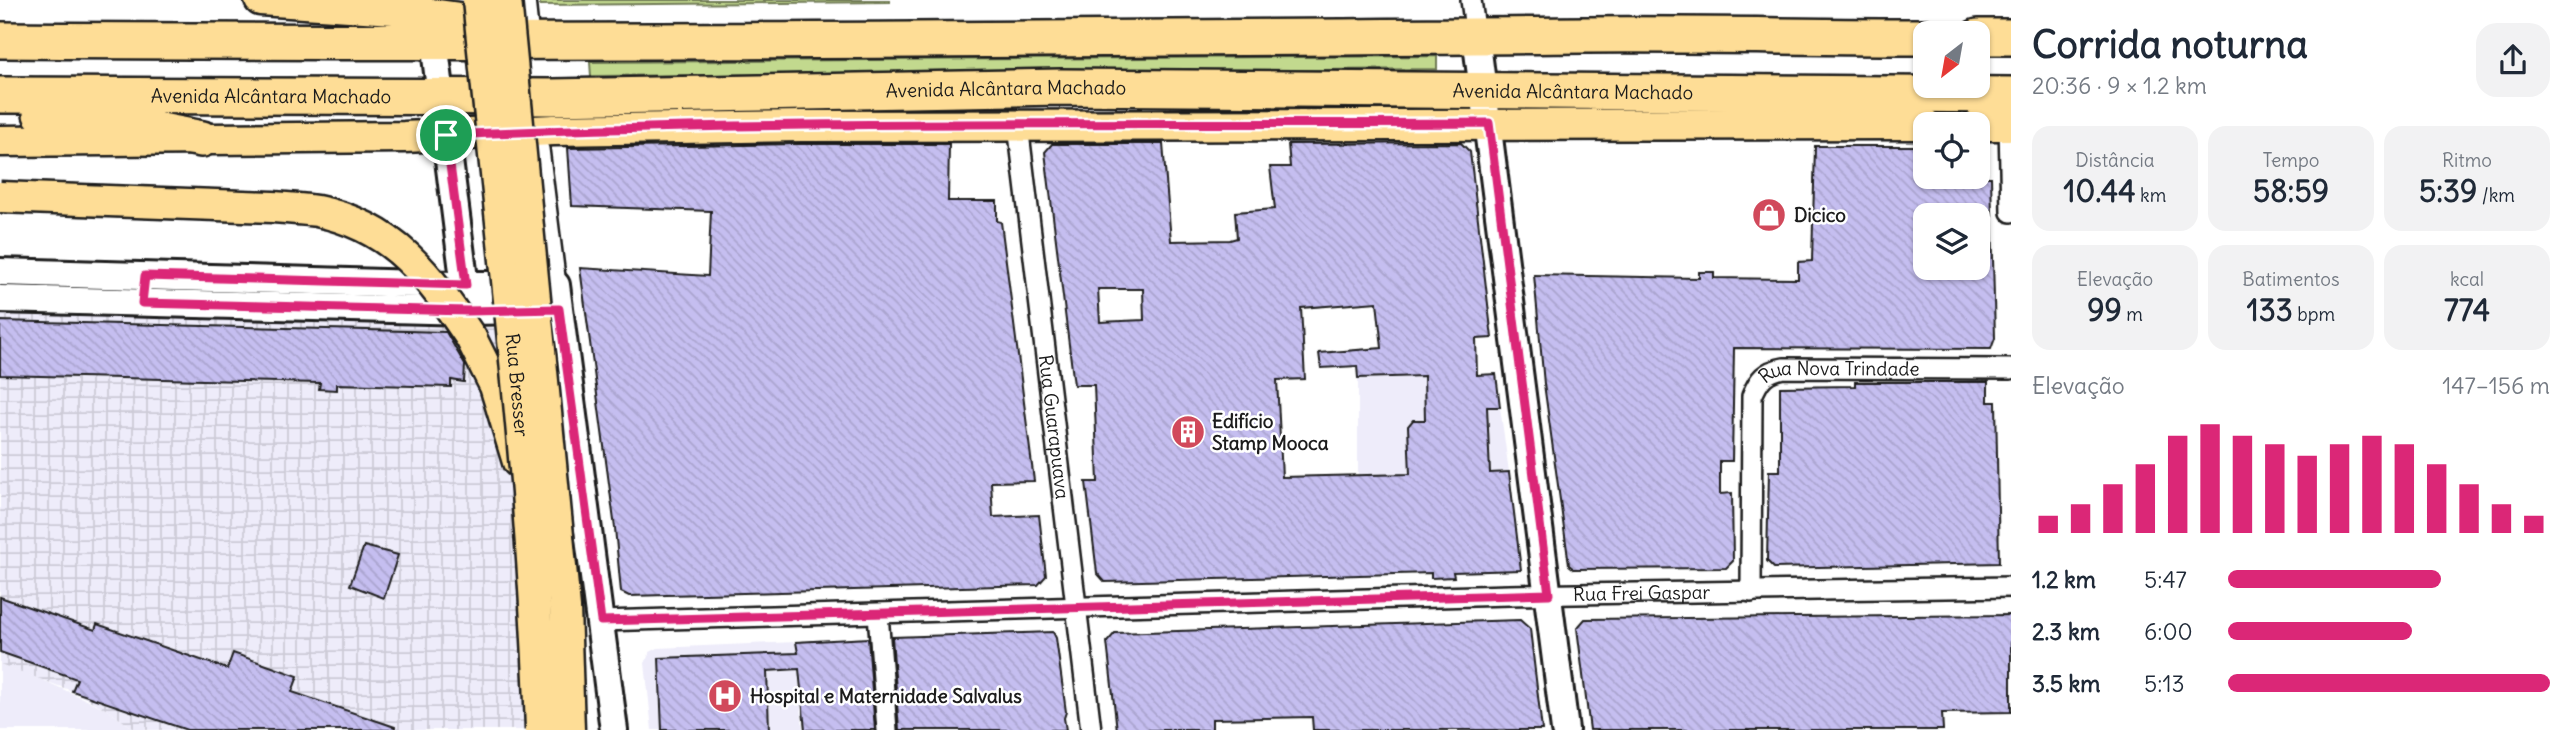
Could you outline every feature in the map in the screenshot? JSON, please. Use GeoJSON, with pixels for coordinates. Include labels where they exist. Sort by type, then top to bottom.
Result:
{"type":"FeatureCollection","features":[{"type":"Feature","properties":{"kind":"highway"},"geometry":{"type":"LineString","coordinates":[[0,40],[431,18],[586,43],[1476,36],[1913,37]]}},
{"type":"Feature","properties":{"kind":"highway"},"geometry":{"type":"LineString","coordinates":[[1990,37],[2011,37]]}},
{"type":"Feature","properties":{"kind":"highway","name":"Avenida Alcântara Machado"},"geometry":{"type":"LineString","coordinates":[[0,95],[443,97],[1061,87],[1484,89],[2010,115]]}},
{"type":"Feature","properties":{"kind":"highway"},"geometry":{"type":"LineString","coordinates":[[0,107],[202,139]]}},
{"type":"Feature","properties":{"kind":"main road"},"geometry":{"type":"LineString","coordinates":[[260,0],[345,3],[431,18],[526,14],[586,43]]}},
{"type":"Feature","properties":{"kind":"main road","name":"Rua Bresser"},"geometry":{"type":"LineString","coordinates":[[478,0],[528,495],[537,611],[541,730]]}},
{"type":"Feature","properties":{"kind":"main road","name":"Rua Bresser"},"geometry":{"type":"LineString","coordinates":[[506,0],[565,608],[569,730]]}},
{"type":"Feature","properties":{"kind":"main road"},"geometry":{"type":"LineString","coordinates":[[1990,121],[2010,115]]}},
{"type":"Feature","properties":{"kind":"main road","name":"Avenida Alcântara Machado"},"geometry":{"type":"LineString","coordinates":[[0,141],[446,135],[581,129],[1018,125],[1913,124]]}},
{"type":"Feature","properties":{"kind":"main road"},"geometry":{"type":"LineString","coordinates":[[0,197],[284,208],[317,212],[356,222],[386,238],[437,287],[471,338],[495,386],[528,495]]}},
{"type":"Feature","properties":{"kind":"street"},"geometry":{"type":"LineString","coordinates":[[1471,0],[1566,730]]}},
{"type":"Feature","properties":{"kind":"street"},"geometry":{"type":"LineString","coordinates":[[431,18],[443,97],[467,311]]}},
{"type":"Feature","properties":{"kind":"street"},"geometry":{"type":"LineString","coordinates":[[2010,115],[2011,212]]}},
{"type":"Feature","properties":{"kind":"street","name":"Rua Guarapuava"},"geometry":{"type":"LineString","coordinates":[[1018,125],[1091,730]]}},
{"type":"Feature","properties":{"kind":"street"},"geometry":{"type":"LineString","coordinates":[[539,149],[614,730]]}},
{"type":"Feature","properties":{"kind":"street"},"geometry":{"type":"LineString","coordinates":[[5,272],[466,285],[558,297],[467,311],[5,299],[5,272]]}},
{"type":"Feature","properties":{"kind":"street"},"geometry":{"type":"LineString","coordinates":[[142,303],[145,276]]}},
{"type":"Feature","properties":{"kind":"street"},"geometry":{"type":"LineString","coordinates":[[301,281],[301,307]]}},
{"type":"Feature","properties":{"kind":"street","name":"Rua Nova Trindade"},"geometry":{"type":"LineString","coordinates":[[1751,592],[1752,396],[1762,376],[1771,370],[1784,368],[2011,369]]}},
{"type":"Feature","properties":{"kind":"street","name":"Rua Frei Gaspar"},"geometry":{"type":"LineString","coordinates":[[601,621],[1549,594],[2011,587]]}},
{"type":"Feature","properties":{"kind":"street"},"geometry":{"type":"LineString","coordinates":[[878,614],[887,730]]}},
{"type":"Feature","properties":{"kind":"shaded area"},"geometry":{"type":"Polygon","coordinates":[[[0,314],[507,328],[531,730],[136,730],[104,708],[72,691],[0,664],[0,314]]]}},
{"type":"Feature","properties":{"kind":"shaded area"},"geometry":{"type":"Polygon","coordinates":[[[1424,376],[1425,409],[1500,407],[1509,472],[1358,476],[1358,378],[1424,376]]]}},
{"type":"Feature","properties":{"kind":"shaded area","name":"Hospital e Maternidade Salvalus"},"geometry":{"type":"Polygon","coordinates":[[[796,642],[803,730],[652,730],[645,663],[650,652],[658,648],[796,642]]]}},
{"type":"Feature","properties":{"kind":"shaded area"},"geometry":{"type":"Polygon","coordinates":[[[0,664],[34,676],[104,708],[136,730],[0,730],[0,664]]]}},
{"type":"Feature","properties":{"kind":"green space"},"geometry":{"type":"Polygon","coordinates":[[[540,0],[890,0],[890,2],[540,5],[540,0]]]}},
{"type":"Feature","properties":{"kind":"green space"},"geometry":{"type":"Polygon","coordinates":[[[1437,56],[1437,69],[591,76],[590,62],[1437,56]]]}},
{"type":"Feature","properties":{"kind":"building"},"geometry":{"type":"Polygon","coordinates":[[[1461,143],[1470,152],[1492,338],[1476,339],[1477,375],[1496,374],[1500,407],[1487,407],[1490,473],[1509,472],[1521,570],[1453,572],[1454,577],[1431,578],[1431,573],[1105,582],[1097,573],[1086,482],[1098,482],[1094,385],[1074,385],[1045,152],[1052,144],[1163,144],[1171,241],[1230,240],[1237,238],[1235,212],[1275,209],[1270,167],[1290,167],[1288,144],[1461,143]],[[1098,289],[1100,322],[1144,320],[1143,289],[1098,289]],[[1377,302],[1301,308],[1305,379],[1277,380],[1282,477],[1410,474],[1408,426],[1413,420],[1425,420],[1424,376],[1358,378],[1357,366],[1321,368],[1319,353],[1382,348],[1377,302]]]}},
{"type":"Feature","properties":{"kind":"building"},"geometry":{"type":"Polygon","coordinates":[[[949,144],[948,201],[997,201],[997,221],[1001,222],[1034,481],[991,482],[993,517],[1039,515],[1046,576],[1038,585],[629,596],[621,592],[580,268],[708,276],[711,211],[572,206],[568,148],[949,144]]]}},
{"type":"Feature","properties":{"kind":"building"},"geometry":{"type":"Polygon","coordinates":[[[1815,146],[1913,146],[1913,189],[1990,189],[1991,177],[1992,215],[1990,203],[1913,203],[1913,280],[1990,280],[1992,219],[1995,338],[1991,349],[1734,348],[1732,461],[1720,461],[1720,494],[1732,493],[1733,561],[1726,568],[1574,569],[1569,565],[1544,384],[1534,275],[1699,278],[1699,272],[1714,272],[1714,278],[1798,279],[1798,262],[1812,261],[1815,146]]]}},
{"type":"Feature","properties":{"kind":"building"},"geometry":{"type":"Polygon","coordinates":[[[0,321],[446,332],[465,365],[464,382],[451,380],[451,387],[337,384],[337,390],[319,389],[320,383],[0,375],[0,321]]]}},
{"type":"Feature","properties":{"kind":"building"},"geometry":{"type":"Polygon","coordinates":[[[1855,382],[1988,382],[1988,402],[1996,402],[1999,563],[1774,568],[1767,561],[1769,471],[1780,471],[1780,387],[1855,386],[1855,382]]]}},
{"type":"Feature","properties":{"kind":"building"},"geometry":{"type":"Polygon","coordinates":[[[364,546],[398,555],[384,598],[350,585],[364,546]]]}},
{"type":"Feature","properties":{"kind":"building"},"geometry":{"type":"Polygon","coordinates":[[[0,597],[95,630],[97,624],[227,669],[233,653],[298,676],[292,692],[395,727],[395,730],[187,730],[72,691],[77,679],[0,652],[0,597]]]}},
{"type":"Feature","properties":{"kind":"building"},"geometry":{"type":"Polygon","coordinates":[[[2011,615],[2011,712],[1942,713],[1943,730],[1590,730],[1577,628],[1585,619],[2011,615]]]}},
{"type":"Feature","properties":{"kind":"building"},"geometry":{"type":"Polygon","coordinates":[[[1520,620],[1530,629],[1542,730],[1313,730],[1312,717],[1212,719],[1212,730],[1117,730],[1107,642],[1115,633],[1520,620]]]}},
{"type":"Feature","properties":{"kind":"building"},"geometry":{"type":"Polygon","coordinates":[[[1053,632],[1066,712],[1066,730],[899,730],[892,637],[1053,632]]]}},
{"type":"Feature","properties":{"kind":"building"},"geometry":{"type":"Polygon","coordinates":[[[868,638],[875,730],[805,730],[799,669],[767,671],[769,730],[662,730],[659,658],[798,653],[796,642],[868,638]]]}},
{"type":"Feature","properties":{"kind":"place","name":"Dicico"},"geometry":{"type":"Point","coordinates":[1769,215]}},
{"type":"Feature","properties":{"kind":"place","name":"Edifício Stamp Mooca"},"geometry":{"type":"Point","coordinates":[1188,432]}},
{"type":"Feature","properties":{"kind":"place","name":"Hospital e Maternidade Salvalus"},"geometry":{"type":"Point","coordinates":[725,696]}},
{"type":"Feature","properties":{"kind":"route"},"geometry":{"type":"LineString","coordinates":[[1489,123],[1549,594],[601,621],[559,309],[467,311],[142,303],[145,276],[466,285],[446,135],[554,130],[803,126],[1489,123]]}}]}
